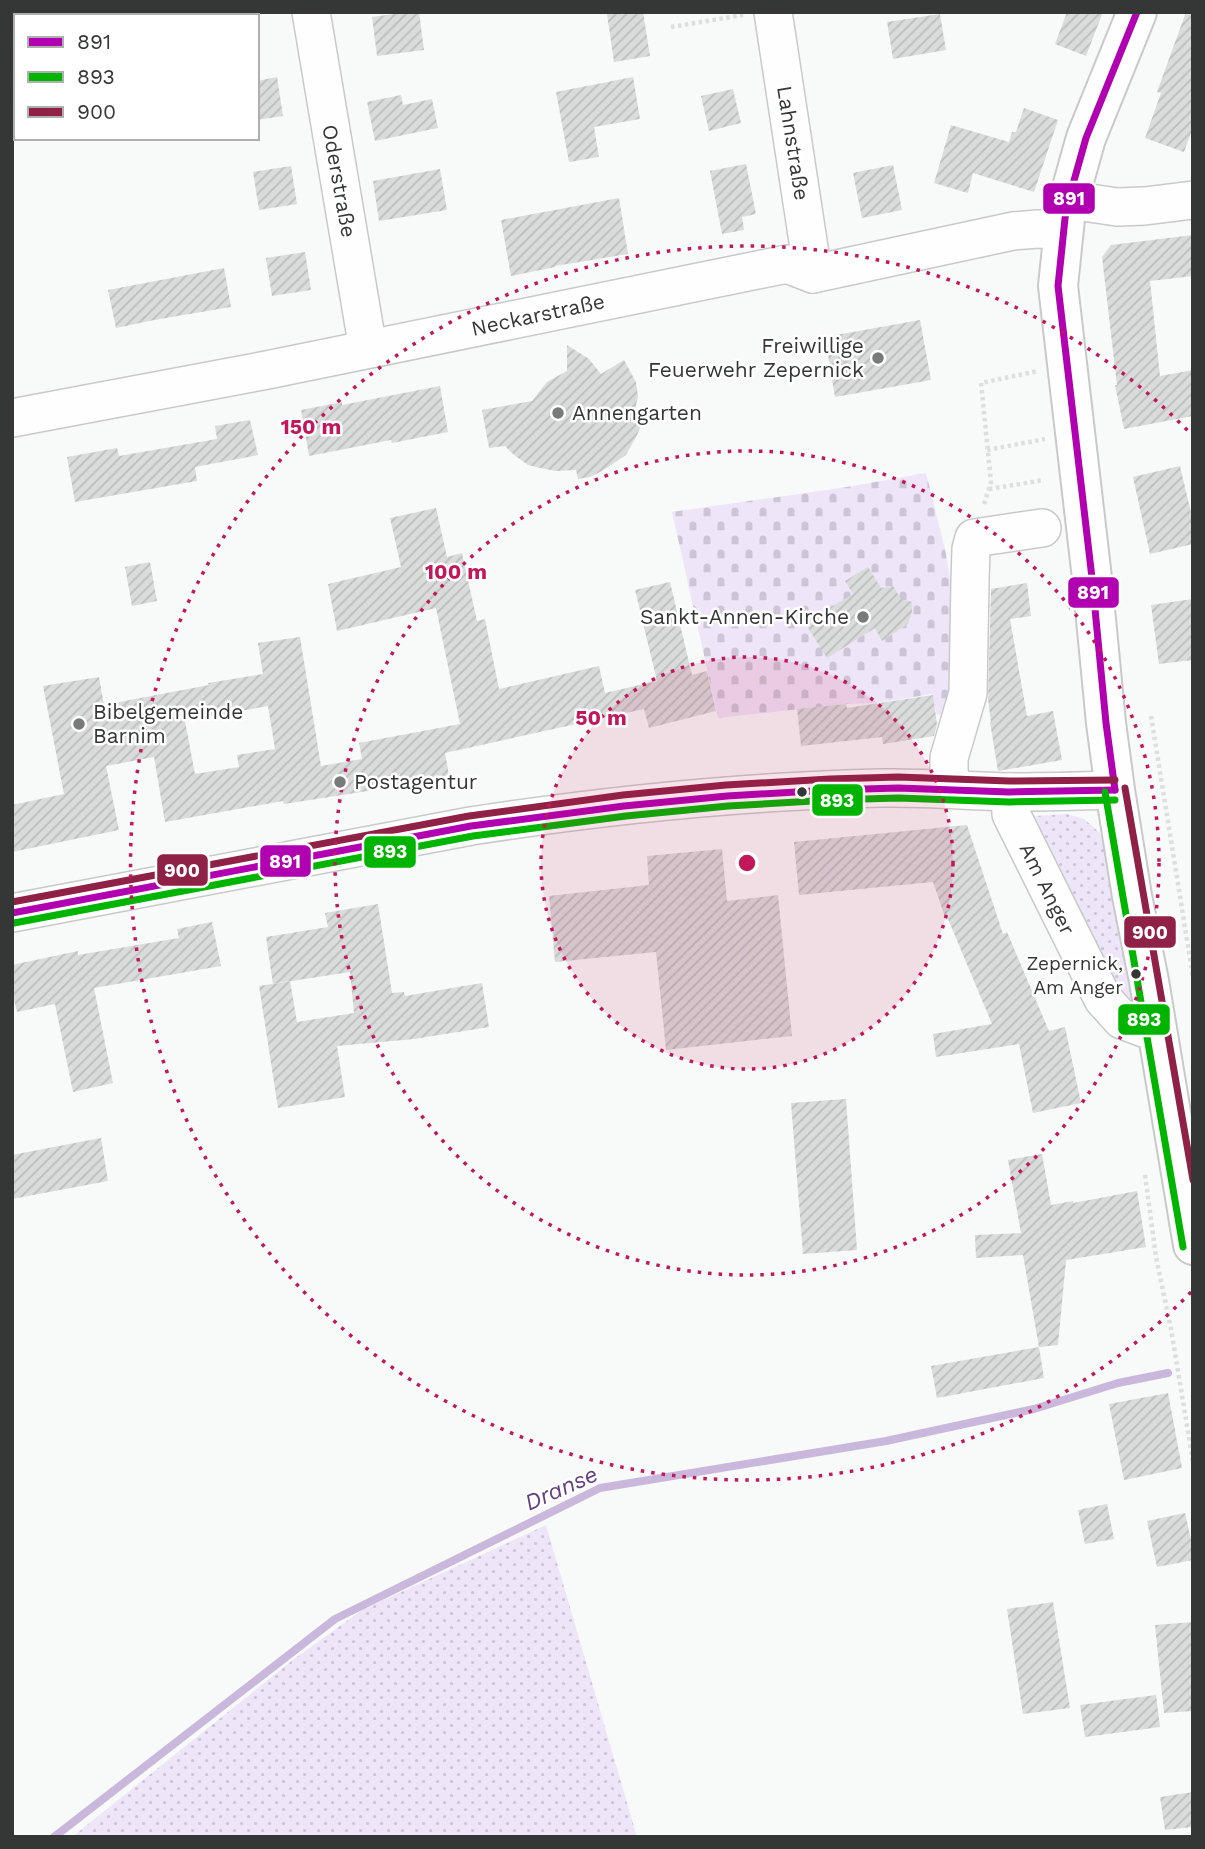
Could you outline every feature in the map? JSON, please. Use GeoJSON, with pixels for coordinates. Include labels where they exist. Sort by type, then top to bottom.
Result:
{"type":"FeatureCollection","features":[{"type":"Feature","properties":{"kind":"main road"},"geometry":{"type":"LineString","coordinates":[[1136,12],[1086,138],[1066,215],[1058,286],[1115,790],[1193,1244]]}},
{"type":"Feature","properties":{"kind":"street","name":"Oderstraße"},"geometry":{"type":"LineString","coordinates":[[311,12],[368,349]]}},
{"type":"Feature","properties":{"kind":"street","name":"Lahnstraße"},"geometry":{"type":"LineString","coordinates":[[759,13],[813,274]]}},
{"type":"Feature","properties":{"kind":"street","name":"Neckarstraße"},"geometry":{"type":"LineString","coordinates":[[12,418],[267,370],[787,264],[813,274],[1013,231],[1038,229],[1066,215],[1193,200]]}},
{"type":"Feature","properties":{"kind":"street"},"geometry":{"type":"LineString","coordinates":[[957,789],[948,775],[949,758],[968,693],[971,549],[974,538],[1042,528]]}},
{"type":"Feature","properties":{"kind":"street"},"geometry":{"type":"LineString","coordinates":[[12,913],[517,819],[760,793],[884,788],[1010,792],[1115,790]]}},
{"type":"Feature","properties":{"kind":"street","name":"Am Anger"},"geometry":{"type":"LineString","coordinates":[[1010,792],[1011,814],[1103,999],[1122,1020],[1157,1034]]}},
{"type":"Feature","properties":{"kind":"path"},"geometry":{"type":"LineString","coordinates":[[671,27],[759,13]]}},
{"type":"Feature","properties":{"kind":"path"},"geometry":{"type":"LineString","coordinates":[[974,538],[991,482],[981,383],[1046,369]]}},
{"type":"Feature","properties":{"kind":"path"},"geometry":{"type":"LineString","coordinates":[[988,450],[1053,438]]}},
{"type":"Feature","properties":{"kind":"path"},"geometry":{"type":"LineString","coordinates":[[989,489],[1044,480]]}},
{"type":"Feature","properties":{"kind":"path"},"geometry":{"type":"LineString","coordinates":[[1151,716],[1193,976]]}},
{"type":"Feature","properties":{"kind":"path"},"geometry":{"type":"LineString","coordinates":[[1145,1171],[1156,1257],[1193,1462]]}},
{"type":"Feature","properties":{"kind":"green space"},"geometry":{"type":"Polygon","coordinates":[[[926,473],[952,589],[953,711],[937,715],[932,694],[877,703],[718,718],[672,512],[926,473]]]}},
{"type":"Feature","properties":{"kind":"green space"},"geometry":{"type":"Polygon","coordinates":[[[1067,814],[1084,819],[1100,833],[1110,869],[1137,1007],[1129,1011],[1068,898],[1035,816],[1067,814]]]}},
{"type":"Feature","properties":{"kind":"green space"},"geometry":{"type":"Polygon","coordinates":[[[546,1525],[637,1837],[72,1837],[294,1659],[362,1610],[546,1525]]]}},
{"type":"Feature","properties":{"kind":"building"},"geometry":{"type":"Polygon","coordinates":[[[419,12],[424,50],[377,56],[372,17],[419,12]]]}},
{"type":"Feature","properties":{"kind":"building"},"geometry":{"type":"Polygon","coordinates":[[[643,12],[650,56],[614,62],[607,14],[643,12]]]}},
{"type":"Feature","properties":{"kind":"building"},"geometry":{"type":"Polygon","coordinates":[[[1067,12],[1103,12],[1086,56],[1055,44],[1067,12]]]}},
{"type":"Feature","properties":{"kind":"building"},"geometry":{"type":"Polygon","coordinates":[[[1186,12],[1193,12],[1193,127],[1184,152],[1145,138],[1161,93],[1157,92],[1186,12]]]}},
{"type":"Feature","properties":{"kind":"building"},"geometry":{"type":"Polygon","coordinates":[[[940,14],[946,50],[893,59],[887,22],[940,14]]]}},
{"type":"Feature","properties":{"kind":"building"},"geometry":{"type":"Polygon","coordinates":[[[277,77],[283,116],[259,120],[259,81],[277,77]]]}},
{"type":"Feature","properties":{"kind":"building"},"geometry":{"type":"Polygon","coordinates":[[[633,77],[640,119],[594,127],[599,157],[569,162],[556,92],[633,77]]]}},
{"type":"Feature","properties":{"kind":"building"},"geometry":{"type":"Polygon","coordinates":[[[733,89],[741,123],[709,131],[701,96],[733,89]]]}},
{"type":"Feature","properties":{"kind":"building"},"geometry":{"type":"Polygon","coordinates":[[[401,95],[403,105],[432,99],[438,128],[375,141],[367,102],[401,95]]]}},
{"type":"Feature","properties":{"kind":"building"},"geometry":{"type":"Polygon","coordinates":[[[1024,108],[1058,120],[1034,192],[973,173],[968,193],[934,183],[951,125],[1009,142],[1012,132],[1016,132],[1024,108]]]}},
{"type":"Feature","properties":{"kind":"building"},"geometry":{"type":"Polygon","coordinates":[[[746,164],[756,214],[742,217],[744,230],[722,234],[710,171],[746,164]]]}},
{"type":"Feature","properties":{"kind":"building"},"geometry":{"type":"Polygon","coordinates":[[[893,165],[902,210],[862,218],[853,173],[893,165]]]}},
{"type":"Feature","properties":{"kind":"building"},"geometry":{"type":"Polygon","coordinates":[[[291,166],[297,204],[259,210],[253,172],[291,166]]]}},
{"type":"Feature","properties":{"kind":"building"},"geometry":{"type":"Polygon","coordinates":[[[440,169],[447,210],[379,221],[373,181],[440,169]]]}},
{"type":"Feature","properties":{"kind":"building"},"geometry":{"type":"Polygon","coordinates":[[[619,198],[628,254],[511,276],[501,220],[619,198]]]}},
{"type":"Feature","properties":{"kind":"building"},"geometry":{"type":"Polygon","coordinates":[[[1193,235],[1193,276],[1150,281],[1160,376],[1193,370],[1193,416],[1124,429],[1115,385],[1102,257],[1111,245],[1193,235]]]}},
{"type":"Feature","properties":{"kind":"building"},"geometry":{"type":"Polygon","coordinates":[[[305,252],[311,290],[272,296],[266,258],[305,252]]]}},
{"type":"Feature","properties":{"kind":"building"},"geometry":{"type":"Polygon","coordinates":[[[224,268],[231,307],[116,328],[108,290],[224,268]]]}},
{"type":"Feature","properties":{"kind":"building","name":"Freiwillige Feuerwehr Zepernick"},"geometry":{"type":"Polygon","coordinates":[[[920,320],[931,380],[835,397],[825,337],[920,320]]]}},
{"type":"Feature","properties":{"kind":"building","name":"Annengarten"},"geometry":{"type":"Polygon","coordinates":[[[567,345],[589,359],[601,374],[624,360],[636,382],[638,397],[633,417],[643,420],[626,455],[590,477],[578,479],[576,470],[556,471],[528,465],[505,446],[489,448],[482,410],[532,401],[547,382],[567,371],[567,345]]]}},
{"type":"Feature","properties":{"kind":"building"},"geometry":{"type":"Polygon","coordinates":[[[440,386],[448,432],[309,456],[301,410],[440,386]]]}},
{"type":"Feature","properties":{"kind":"building"},"geometry":{"type":"Polygon","coordinates":[[[250,420],[258,455],[195,467],[197,481],[75,502],[67,457],[117,448],[119,456],[217,439],[215,426],[250,420]]]}},
{"type":"Feature","properties":{"kind":"building"},"geometry":{"type":"Polygon","coordinates":[[[1180,466],[1193,521],[1193,544],[1150,554],[1133,477],[1180,466]]]}},
{"type":"Feature","properties":{"kind":"building"},"geometry":{"type":"Polygon","coordinates":[[[436,508],[447,557],[462,553],[477,621],[485,619],[499,689],[599,666],[605,693],[657,681],[635,590],[670,582],[692,675],[707,671],[716,711],[649,728],[644,709],[445,753],[449,775],[368,791],[284,804],[283,801],[165,822],[154,757],[106,766],[119,830],[12,852],[12,805],[64,794],[43,686],[99,677],[104,705],[209,685],[208,683],[263,674],[258,643],[300,637],[321,766],[362,759],[359,743],[460,724],[436,608],[337,631],[328,584],[401,567],[390,518],[436,508]],[[268,706],[185,721],[195,774],[239,767],[237,755],[275,749],[268,706]]]}},
{"type":"Feature","properties":{"kind":"building"},"geometry":{"type":"Polygon","coordinates":[[[150,562],[157,601],[132,606],[125,567],[150,562]]]}},
{"type":"Feature","properties":{"kind":"building","name":"Sankt-Annen-Kirche"},"geometry":{"type":"Polygon","coordinates":[[[868,567],[881,588],[893,586],[901,599],[912,602],[908,624],[882,641],[875,628],[827,658],[805,623],[853,594],[845,581],[868,567]]]}},
{"type":"Feature","properties":{"kind":"building"},"geometry":{"type":"Polygon","coordinates":[[[1027,583],[1031,616],[1010,619],[1027,716],[1053,711],[1062,760],[998,771],[988,699],[991,589],[1027,583]]]}},
{"type":"Feature","properties":{"kind":"building"},"geometry":{"type":"Polygon","coordinates":[[[1193,599],[1193,660],[1159,664],[1151,605],[1193,599]]]}},
{"type":"Feature","properties":{"kind":"building"},"geometry":{"type":"Polygon","coordinates":[[[933,695],[937,724],[934,736],[883,744],[882,737],[801,746],[797,709],[846,704],[847,708],[933,695]]]}},
{"type":"Feature","properties":{"kind":"building"},"geometry":{"type":"Polygon","coordinates":[[[967,825],[1003,934],[1007,932],[1049,1031],[1065,1027],[1081,1103],[1033,1113],[1019,1044],[936,1057],[933,1034],[992,1024],[948,919],[946,920],[933,882],[799,895],[794,842],[967,825]]]}},
{"type":"Feature","properties":{"kind":"building"},"geometry":{"type":"Polygon","coordinates":[[[722,849],[727,901],[778,895],[792,1036],[666,1050],[656,952],[555,962],[549,896],[649,885],[647,856],[722,849]]]}},
{"type":"Feature","properties":{"kind":"building"},"geometry":{"type":"Polygon","coordinates":[[[378,904],[392,993],[404,992],[405,996],[482,983],[489,1027],[414,1039],[337,1046],[345,1097],[278,1108],[259,986],[273,984],[266,937],[328,927],[325,913],[378,904]],[[350,972],[290,981],[297,1022],[354,1013],[350,972]]]}},
{"type":"Feature","properties":{"kind":"building"},"geometry":{"type":"Polygon","coordinates":[[[212,922],[221,966],[94,988],[113,1083],[73,1092],[55,1004],[17,1012],[12,991],[12,965],[78,951],[78,955],[179,938],[177,929],[212,922]]]}},
{"type":"Feature","properties":{"kind":"building"},"geometry":{"type":"Polygon","coordinates":[[[846,1099],[857,1250],[803,1254],[791,1103],[846,1099]]]}},
{"type":"Feature","properties":{"kind":"building"},"geometry":{"type":"Polygon","coordinates":[[[101,1138],[108,1181],[12,1199],[12,1155],[101,1138]]]}},
{"type":"Feature","properties":{"kind":"building"},"geometry":{"type":"Polygon","coordinates":[[[1042,1154],[1051,1205],[1137,1191],[1146,1247],[1066,1260],[1058,1345],[1039,1347],[1023,1255],[976,1258],[975,1235],[1021,1233],[1008,1160],[1042,1154]]]}},
{"type":"Feature","properties":{"kind":"building"},"geometry":{"type":"Polygon","coordinates":[[[1039,1347],[1044,1378],[937,1398],[931,1366],[1039,1347]]]}},
{"type":"Feature","properties":{"kind":"building"},"geometry":{"type":"Polygon","coordinates":[[[1168,1393],[1182,1468],[1124,1480],[1109,1404],[1168,1393]]]}},
{"type":"Feature","properties":{"kind":"building"},"geometry":{"type":"Polygon","coordinates":[[[1107,1504],[1114,1539],[1085,1544],[1078,1510],[1107,1504]]]}},
{"type":"Feature","properties":{"kind":"building"},"geometry":{"type":"Polygon","coordinates":[[[1185,1513],[1193,1560],[1157,1567],[1147,1521],[1185,1513]]]}},
{"type":"Feature","properties":{"kind":"building"},"geometry":{"type":"Polygon","coordinates":[[[1053,1602],[1070,1708],[1023,1714],[1007,1609],[1053,1602]]]}},
{"type":"Feature","properties":{"kind":"building"},"geometry":{"type":"Polygon","coordinates":[[[1193,1622],[1193,1711],[1164,1713],[1155,1625],[1193,1622]]]}},
{"type":"Feature","properties":{"kind":"building"},"geometry":{"type":"Polygon","coordinates":[[[1156,1695],[1160,1727],[1085,1737],[1080,1705],[1156,1695]]]}},
{"type":"Feature","properties":{"kind":"building"},"geometry":{"type":"Polygon","coordinates":[[[1193,1792],[1193,1827],[1165,1830],[1160,1797],[1193,1792]]]}},
{"type":"Feature","properties":{"kind":"waterway","name":"Dranse"},"geometry":{"type":"LineString","coordinates":[[54,1837],[335,1619],[600,1488],[886,1441],[1034,1409],[1118,1383],[1168,1373]]}},
{"type":"Feature","properties":{"kind":"transit line","name":"891"},"geometry":{"type":"LineString","coordinates":[[1115,790],[1058,286],[1066,209],[1086,138],[1137,12]]}},
{"type":"Feature","properties":{"kind":"transit line","name":"900"},"geometry":{"type":"LineString","coordinates":[[12,902],[469,816],[623,795],[830,779],[898,777],[1009,781],[1115,780]]}},
{"type":"Feature","properties":{"kind":"transit line","name":"900"},"geometry":{"type":"LineString","coordinates":[[1125,788],[1193,1180]]}},
{"type":"Feature","properties":{"kind":"transit line","name":"891"},"geometry":{"type":"LineString","coordinates":[[12,913],[471,826],[624,806],[830,790],[1115,790]]}},
{"type":"Feature","properties":{"kind":"transit line","name":"893"},"geometry":{"type":"LineString","coordinates":[[1105,792],[1183,1247]]}},
{"type":"Feature","properties":{"kind":"transit line","name":"893"},"geometry":{"type":"LineString","coordinates":[[14,923],[473,836],[626,816],[831,800],[1115,800]]}},
{"type":"Feature","properties":{"kind":"place","name":"Freiwillige Feuerwehr Zepernick"},"geometry":{"type":"Point","coordinates":[878,358]}},
{"type":"Feature","properties":{"kind":"place","name":"Annengarten"},"geometry":{"type":"Point","coordinates":[558,413]}},
{"type":"Feature","properties":{"kind":"place","name":"Sankt-Annen-Kirche"},"geometry":{"type":"Point","coordinates":[863,617]}},
{"type":"Feature","properties":{"kind":"place","name":"Bibelgemeinde Barnim"},"geometry":{"type":"Point","coordinates":[79,724]}},
{"type":"Feature","properties":{"kind":"place","name":"Postagentur"},"geometry":{"type":"Point","coordinates":[340,782]}},
{"type":"Feature","properties":{"kind":"place","name":"Zepernick, Am Anger"},"geometry":{"type":"Point","coordinates":[1136,974]}}]}
